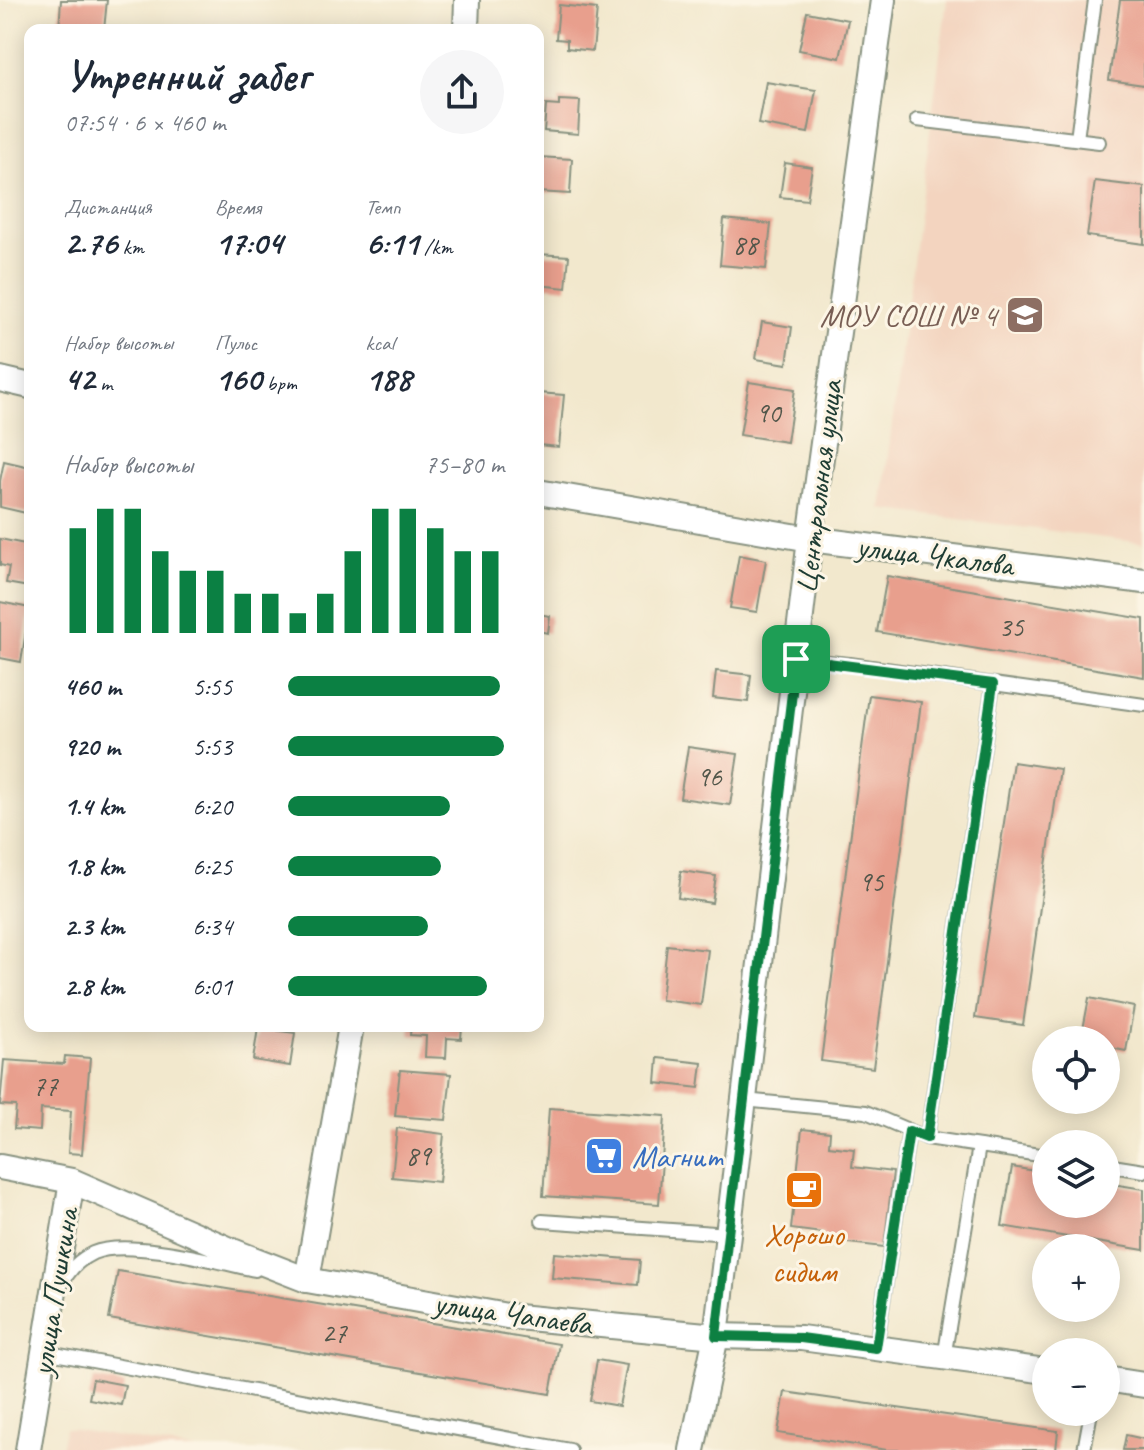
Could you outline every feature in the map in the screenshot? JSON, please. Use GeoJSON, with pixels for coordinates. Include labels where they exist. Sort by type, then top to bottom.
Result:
{"type":"FeatureCollection","features":[{"type":"Feature","properties":{"kind":"street"},"geometry":{"type":"LineString","coordinates":[[466,24],[467,0]]}},
{"type":"Feature","properties":{"kind":"street","name":"Центральная улица"},"geometry":{"type":"LineString","coordinates":[[692,1450],[716,1336],[810,539],[883,0]]}},
{"type":"Feature","properties":{"kind":"street"},"geometry":{"type":"LineString","coordinates":[[0,379],[24,385]]}},
{"type":"Feature","properties":{"kind":"street","name":"улица Чкалова"},"geometry":{"type":"LineString","coordinates":[[544,493],[810,539],[1144,581]]}},
{"type":"Feature","properties":{"kind":"street"},"geometry":{"type":"LineString","coordinates":[[307,1280],[350,1032]]}},
{"type":"Feature","properties":{"kind":"street","name":"улица Чапаева"},"geometry":{"type":"LineString","coordinates":[[0,1167],[72,1181],[307,1280],[507,1316],[716,1336],[801,1338],[1032,1369]]}},
{"type":"Feature","properties":{"kind":"street","name":"улица Пушкина"},"geometry":{"type":"LineString","coordinates":[[28,1450],[72,1181]]}},
{"type":"Feature","properties":{"kind":"street"},"geometry":{"type":"LineString","coordinates":[[1120,1381],[1144,1385]]}},
{"type":"Feature","properties":{"kind":"lane"},"geometry":{"type":"LineString","coordinates":[[1077,139],[1095,0]]}},
{"type":"Feature","properties":{"kind":"lane"},"geometry":{"type":"LineString","coordinates":[[917,120],[1099,142]]}},
{"type":"Feature","properties":{"kind":"lane"},"geometry":{"type":"LineString","coordinates":[[796,659],[1144,705]]}},
{"type":"Feature","properties":{"kind":"lane"},"geometry":{"type":"LineString","coordinates":[[927,1138],[993,684]]}},
{"type":"Feature","properties":{"kind":"lane"},"geometry":{"type":"LineString","coordinates":[[744,1100],[866,1112],[927,1138],[1032,1154]]}},
{"type":"Feature","properties":{"kind":"lane"},"geometry":{"type":"LineString","coordinates":[[876,1348],[909,1131]]}},
{"type":"Feature","properties":{"kind":"lane"},"geometry":{"type":"LineString","coordinates":[[944,1358],[979,1146]]}},
{"type":"Feature","properties":{"kind":"lane"},"geometry":{"type":"LineString","coordinates":[[1120,1167],[1144,1171]]}},
{"type":"Feature","properties":{"kind":"lane"},"geometry":{"type":"LineString","coordinates":[[542,1221],[729,1234]]}},
{"type":"Feature","properties":{"kind":"lane"},"geometry":{"type":"LineString","coordinates":[[52,1305],[67,1274],[77,1262],[95,1252],[117,1249],[173,1254],[307,1280]]}},
{"type":"Feature","properties":{"kind":"lane"},"geometry":{"type":"LineString","coordinates":[[44,1352],[570,1450]]}},
{"type":"Feature","properties":{"kind":"lane"},"geometry":{"type":"LineString","coordinates":[[1084,1450],[1088,1426]]}},
{"type":"Feature","properties":{"kind":"shaded area","name":"МОУ СОШ № 4"},"geometry":{"type":"Polygon","coordinates":[[[947,0],[1144,0],[1144,543],[881,509],[947,0]]]}},
{"type":"Feature","properties":{"kind":"shaded area"},"geometry":{"type":"Polygon","coordinates":[[[65,1428],[196,1450],[61,1450],[65,1428]]]}},
{"type":"Feature","properties":{"kind":"building"},"geometry":{"type":"Polygon","coordinates":[[[61,0],[107,0],[105,24],[59,24],[61,0]]]}},
{"type":"Feature","properties":{"kind":"building"},"geometry":{"type":"Polygon","coordinates":[[[1120,0],[1144,0],[1144,85],[1109,80],[1120,0]]]}},
{"type":"Feature","properties":{"kind":"building"},"geometry":{"type":"Polygon","coordinates":[[[559,5],[597,9],[593,51],[567,48],[567,40],[556,39],[559,5]]]}},
{"type":"Feature","properties":{"kind":"building"},"geometry":{"type":"Polygon","coordinates":[[[807,12],[848,20],[840,58],[799,50],[807,12]]]}},
{"type":"Feature","properties":{"kind":"building"},"geometry":{"type":"Polygon","coordinates":[[[766,82],[816,90],[808,133],[758,124],[766,82]]]}},
{"type":"Feature","properties":{"kind":"building"},"geometry":{"type":"Polygon","coordinates":[[[559,100],[580,101],[578,134],[544,131],[546,105],[559,106],[559,100]]]}},
{"type":"Feature","properties":{"kind":"building"},"geometry":{"type":"Polygon","coordinates":[[[544,157],[572,159],[570,194],[544,192],[544,157]]]}},
{"type":"Feature","properties":{"kind":"building"},"geometry":{"type":"Polygon","coordinates":[[[785,163],[812,167],[807,200],[780,197],[785,163]]]}},
{"type":"Feature","properties":{"kind":"building"},"geometry":{"type":"Polygon","coordinates":[[[1095,181],[1144,187],[1144,244],[1087,236],[1095,181]]]}},
{"type":"Feature","properties":{"kind":"building"},"geometry":{"type":"Polygon","coordinates":[[[724,219],[771,224],[766,269],[720,265],[724,219]]]}},
{"type":"Feature","properties":{"kind":"building"},"geometry":{"type":"Polygon","coordinates":[[[544,254],[569,256],[566,288],[544,286],[544,254]]]}},
{"type":"Feature","properties":{"kind":"building"},"geometry":{"type":"Polygon","coordinates":[[[762,322],[792,327],[787,364],[756,359],[762,322]]]}},
{"type":"Feature","properties":{"kind":"building"},"geometry":{"type":"Polygon","coordinates":[[[749,382],[795,389],[787,442],[740,435],[749,382]]]}},
{"type":"Feature","properties":{"kind":"building"},"geometry":{"type":"Polygon","coordinates":[[[544,393],[564,395],[559,447],[544,446],[544,393]]]}},
{"type":"Feature","properties":{"kind":"building"},"geometry":{"type":"Polygon","coordinates":[[[4,461],[24,466],[24,513],[0,507],[4,461]]]}},
{"type":"Feature","properties":{"kind":"building"},"geometry":{"type":"Polygon","coordinates":[[[0,539],[24,544],[24,586],[6,583],[9,567],[0,565],[0,539]]]}},
{"type":"Feature","properties":{"kind":"building"},"geometry":{"type":"Polygon","coordinates":[[[739,555],[766,560],[757,612],[730,608],[739,555]]]}},
{"type":"Feature","properties":{"kind":"building"},"geometry":{"type":"Polygon","coordinates":[[[887,576],[1144,619],[1144,677],[877,632],[887,576]]]}},
{"type":"Feature","properties":{"kind":"building"},"geometry":{"type":"Polygon","coordinates":[[[0,602],[24,607],[21,662],[0,658],[0,602]]]}},
{"type":"Feature","properties":{"kind":"building"},"geometry":{"type":"Polygon","coordinates":[[[544,615],[550,616],[548,633],[544,632],[544,615]]]}},
{"type":"Feature","properties":{"kind":"building"},"geometry":{"type":"Polygon","coordinates":[[[716,671],[751,675],[748,702],[713,698],[716,671]]]}},
{"type":"Feature","properties":{"kind":"building"},"geometry":{"type":"Polygon","coordinates":[[[869,695],[921,702],[873,1068],[821,1061],[869,695]]]}},
{"type":"Feature","properties":{"kind":"building"},"geometry":{"type":"Polygon","coordinates":[[[688,747],[738,754],[730,805],[680,798],[688,747]]]}},
{"type":"Feature","properties":{"kind":"building"},"geometry":{"type":"Polygon","coordinates":[[[1013,762],[1060,769],[1023,1025],[975,1018],[1013,762]]]}},
{"type":"Feature","properties":{"kind":"building"},"geometry":{"type":"Polygon","coordinates":[[[681,871],[716,876],[712,903],[678,898],[681,871]]]}},
{"type":"Feature","properties":{"kind":"building"},"geometry":{"type":"Polygon","coordinates":[[[667,945],[708,950],[701,1005],[661,1000],[667,945]]]}},
{"type":"Feature","properties":{"kind":"building"},"geometry":{"type":"Polygon","coordinates":[[[1089,998],[1134,1007],[1126,1051],[1120,1050],[1120,1026],[1084,1026],[1089,998]]]}},
{"type":"Feature","properties":{"kind":"building"},"geometry":{"type":"Polygon","coordinates":[[[257,1032],[295,1033],[290,1066],[253,1060],[257,1032]]]}},
{"type":"Feature","properties":{"kind":"building"},"geometry":{"type":"Polygon","coordinates":[[[410,1032],[462,1032],[461,1039],[447,1038],[446,1058],[425,1057],[426,1036],[410,1035],[410,1032]]]}},
{"type":"Feature","properties":{"kind":"building"},"geometry":{"type":"Polygon","coordinates":[[[65,1056],[90,1058],[82,1154],[68,1153],[71,1111],[41,1109],[40,1131],[14,1129],[16,1106],[0,1105],[4,1060],[64,1064],[65,1056]]]}},
{"type":"Feature","properties":{"kind":"building"},"geometry":{"type":"Polygon","coordinates":[[[658,1058],[702,1063],[699,1088],[656,1083],[658,1058]]]}},
{"type":"Feature","properties":{"kind":"building"},"geometry":{"type":"Polygon","coordinates":[[[400,1070],[451,1074],[446,1120],[395,1116],[400,1070]]]}},
{"type":"Feature","properties":{"kind":"building","name":"Магнит"},"geometry":{"type":"Polygon","coordinates":[[[549,1108],[665,1116],[659,1204],[543,1196],[549,1108]]]}},
{"type":"Feature","properties":{"kind":"building"},"geometry":{"type":"Polygon","coordinates":[[[397,1128],[444,1134],[439,1182],[392,1177],[397,1128]]]}},
{"type":"Feature","properties":{"kind":"building"},"geometry":{"type":"Polygon","coordinates":[[[802,1129],[830,1132],[829,1146],[854,1149],[852,1167],[893,1172],[884,1247],[822,1240],[823,1233],[791,1229],[802,1129]]]}},
{"type":"Feature","properties":{"kind":"building"},"geometry":{"type":"Polygon","coordinates":[[[1012,1167],[1032,1171],[1032,1218],[1120,1218],[1120,1185],[1144,1189],[1144,1250],[1120,1246],[1120,1234],[1049,1234],[1002,1226],[1012,1167]]]}},
{"type":"Feature","properties":{"kind":"building"},"geometry":{"type":"Polygon","coordinates":[[[554,1253],[640,1260],[638,1285],[552,1278],[554,1253]]]}},
{"type":"Feature","properties":{"kind":"building"},"geometry":{"type":"Polygon","coordinates":[[[118,1271],[559,1344],[550,1394],[109,1319],[118,1271]]]}},
{"type":"Feature","properties":{"kind":"building"},"geometry":{"type":"Polygon","coordinates":[[[597,1360],[627,1365],[619,1406],[590,1401],[597,1360]]]}},
{"type":"Feature","properties":{"kind":"building"},"geometry":{"type":"Polygon","coordinates":[[[93,1379],[125,1385],[121,1405],[89,1399],[93,1379]]]}},
{"type":"Feature","properties":{"kind":"building"},"geometry":{"type":"Polygon","coordinates":[[[785,1392],[1058,1431],[1056,1450],[887,1450],[778,1433],[785,1392]]]}},
{"type":"Feature","properties":{"kind":"building"},"geometry":{"type":"Polygon","coordinates":[[[1126,1435],[1144,1439],[1144,1450],[1123,1450],[1126,1435]]]}},
{"type":"Feature","properties":{"kind":"place","name":"МОУ СОШ № 4"},"geometry":{"type":"Point","coordinates":[1025,315]}},
{"type":"Feature","properties":{"kind":"place","name":"Магнит"},"geometry":{"type":"Point","coordinates":[604,1156]}},
{"type":"Feature","properties":{"kind":"place","name":"Хорошо сидим"},"geometry":{"type":"Point","coordinates":[804,1190]}},
{"type":"Feature","properties":{"kind":"route"},"geometry":{"type":"LineString","coordinates":[[796,659],[993,684],[927,1138],[909,1131],[876,1348],[801,1338],[716,1336],[796,659]]}}]}
